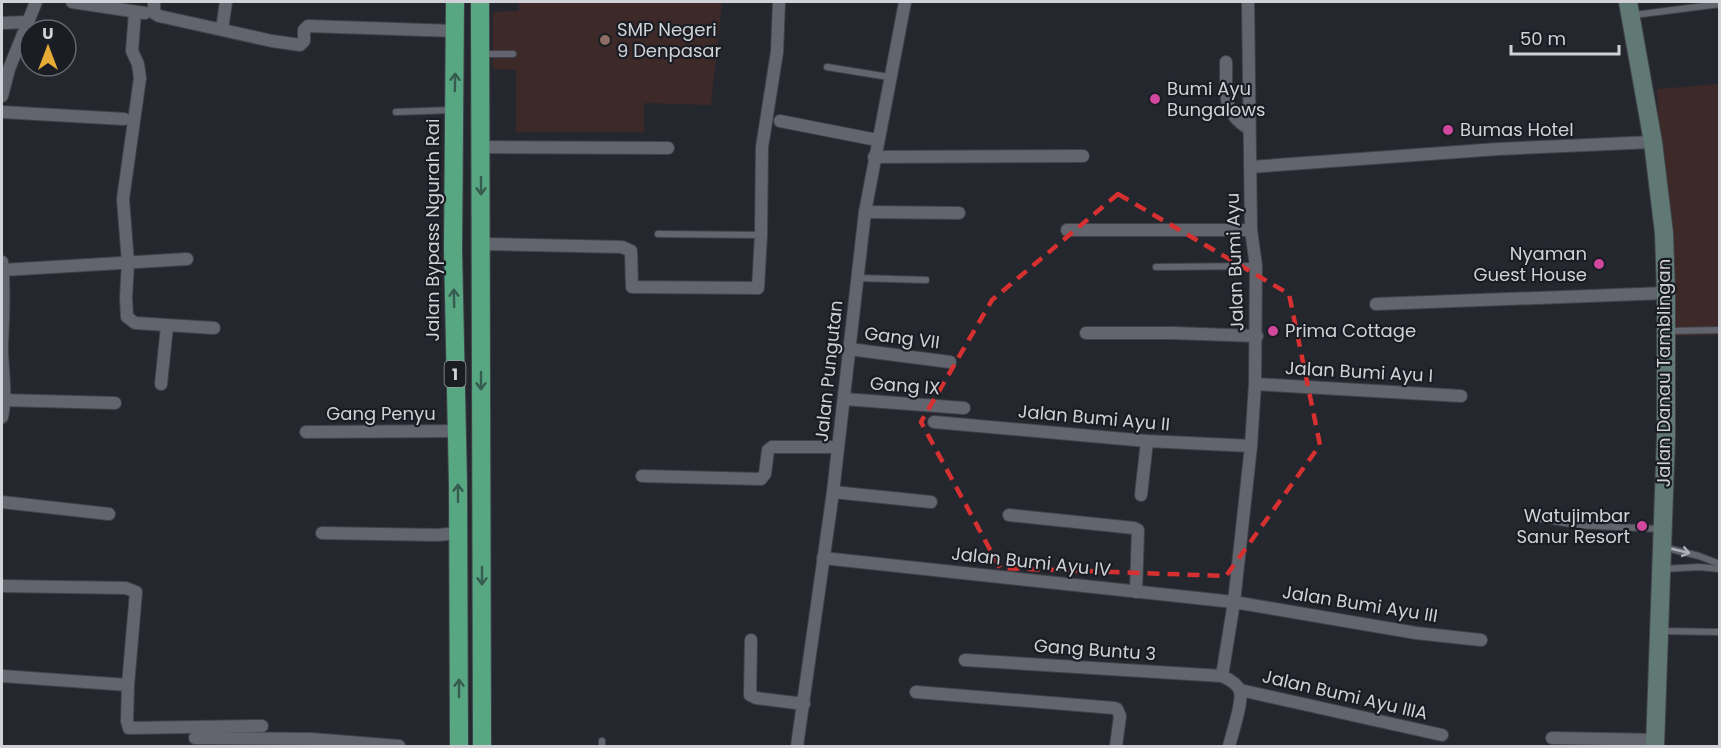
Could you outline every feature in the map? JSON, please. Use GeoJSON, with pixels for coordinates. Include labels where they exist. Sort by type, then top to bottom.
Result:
{"type":"FeatureCollection","features":[{"type":"Feature","properties":{"kind":"highway","name":"Jalan Bypass Ngurah Rai"},"geometry":{"type":"LineString","coordinates":[[455,2],[453,250],[457,431],[459,747]]}},
{"type":"Feature","properties":{"kind":"highway","name":"1"},"geometry":{"type":"LineString","coordinates":[[480,2],[482,747]]}},
{"type":"Feature","properties":{"kind":"street"},"geometry":{"type":"LineString","coordinates":[[29,18],[36,2]]}},
{"type":"Feature","properties":{"kind":"street"},"geometry":{"type":"LineString","coordinates":[[72,2],[140,13],[132,51],[138,64],[140,78],[123,199],[128,262],[126,297],[128,317],[135,324],[214,328]]}},
{"type":"Feature","properties":{"kind":"street"},"geometry":{"type":"LineString","coordinates":[[154,2],[154,13],[159,16],[300,45],[304,41],[304,30],[308,26],[455,31]]}},
{"type":"Feature","properties":{"kind":"street"},"geometry":{"type":"LineString","coordinates":[[222,28],[226,2]]}},
{"type":"Feature","properties":{"kind":"street"},"geometry":{"type":"LineString","coordinates":[[481,244],[622,247],[631,251],[632,287],[755,288],[759,286],[762,147],[777,52],[779,2]]}},
{"type":"Feature","properties":{"kind":"street","name":"Jalan Pungutan"},"geometry":{"type":"LineString","coordinates":[[797,747],[833,492],[865,212],[905,2]]}},
{"type":"Feature","properties":{"kind":"street"},"geometry":{"type":"LineString","coordinates":[[1248,2],[1250,167]]}},
{"type":"Feature","properties":{"kind":"street","name":"Jalan Danau Tamblingan"},"geometry":{"type":"LineString","coordinates":[[1630,9],[1653,142],[1664,233],[1667,331],[1656,743]]}},
{"type":"Feature","properties":{"kind":"street"},"geometry":{"type":"LineString","coordinates":[[2,23],[18,22]]}},
{"type":"Feature","properties":{"kind":"street"},"geometry":{"type":"LineString","coordinates":[[2,96],[5,69],[18,41]]}},
{"type":"Feature","properties":{"kind":"street"},"geometry":{"type":"LineString","coordinates":[[1226,62],[1228,107],[1235,119],[1249,129]]}},
{"type":"Feature","properties":{"kind":"street"},"geometry":{"type":"LineString","coordinates":[[2,112],[124,119]]}},
{"type":"Feature","properties":{"kind":"street"},"geometry":{"type":"LineString","coordinates":[[780,121],[877,140]]}},
{"type":"Feature","properties":{"kind":"street","name":"Jalan Bumi Ayu"},"geometry":{"type":"LineString","coordinates":[[1222,676],[1234,602],[1251,446],[1255,384],[1256,266],[1251,230],[1250,167],[1498,149],[1653,142]]}},
{"type":"Feature","properties":{"kind":"street"},"geometry":{"type":"LineString","coordinates":[[480,147],[668,148]]}},
{"type":"Feature","properties":{"kind":"street"},"geometry":{"type":"LineString","coordinates":[[874,157],[1083,156]]}},
{"type":"Feature","properties":{"kind":"street"},"geometry":{"type":"LineString","coordinates":[[865,212],[958,213]]}},
{"type":"Feature","properties":{"kind":"street"},"geometry":{"type":"LineString","coordinates":[[1067,230],[1251,230]]}},
{"type":"Feature","properties":{"kind":"street"},"geometry":{"type":"LineString","coordinates":[[2,417],[2,266],[187,259]]}},
{"type":"Feature","properties":{"kind":"street"},"geometry":{"type":"LineString","coordinates":[[1376,304],[1666,293]]}},
{"type":"Feature","properties":{"kind":"street"},"geometry":{"type":"LineString","coordinates":[[161,384],[167,326]]}},
{"type":"Feature","properties":{"kind":"street"},"geometry":{"type":"LineString","coordinates":[[1086,333],[1257,336]]}},
{"type":"Feature","properties":{"kind":"street","name":"Gang VII"},"geometry":{"type":"LineString","coordinates":[[849,349],[950,362]]}},
{"type":"Feature","properties":{"kind":"street","name":"Jalan Bumi Ayu I"},"geometry":{"type":"LineString","coordinates":[[1255,384],[1461,396]]}},
{"type":"Feature","properties":{"kind":"street","name":"Gang IX"},"geometry":{"type":"LineString","coordinates":[[844,399],[964,408]]}},
{"type":"Feature","properties":{"kind":"street"},"geometry":{"type":"LineString","coordinates":[[3,400],[115,403]]}},
{"type":"Feature","properties":{"kind":"street","name":"Jalan Bumi Ayu II"},"geometry":{"type":"LineString","coordinates":[[934,422],[1147,441],[1251,446]]}},
{"type":"Feature","properties":{"kind":"street","name":"Gang Penyu"},"geometry":{"type":"LineString","coordinates":[[306,432],[457,431]]}},
{"type":"Feature","properties":{"kind":"street"},"geometry":{"type":"LineString","coordinates":[[1142,495],[1147,441]]}},
{"type":"Feature","properties":{"kind":"street"},"geometry":{"type":"LineString","coordinates":[[642,476],[761,479],[765,474],[768,450],[772,447],[838,447]]}},
{"type":"Feature","properties":{"kind":"street"},"geometry":{"type":"LineString","coordinates":[[833,492],[931,502]]}},
{"type":"Feature","properties":{"kind":"street"},"geometry":{"type":"LineString","coordinates":[[2,502],[109,514]]}},
{"type":"Feature","properties":{"kind":"street"},"geometry":{"type":"LineString","coordinates":[[1010,515],[1138,530],[1136,592]]}},
{"type":"Feature","properties":{"kind":"street"},"geometry":{"type":"LineString","coordinates":[[322,532],[458,534]]}},
{"type":"Feature","properties":{"kind":"street","name":"Jalan Bumi Ayu IV"},"geometry":{"type":"LineString","coordinates":[[823,558],[1234,602]]}},
{"type":"Feature","properties":{"kind":"street"},"geometry":{"type":"LineString","coordinates":[[2,586],[133,589],[136,592],[128,685],[127,721],[129,728],[262,726]]}},
{"type":"Feature","properties":{"kind":"street","name":"Jalan Bumi Ayu III"},"geometry":{"type":"LineString","coordinates":[[1234,602],[1416,633],[1481,640]]}},
{"type":"Feature","properties":{"kind":"street"},"geometry":{"type":"LineString","coordinates":[[752,640],[750,695],[756,698],[804,704]]}},
{"type":"Feature","properties":{"kind":"street","name":"Gang Buntu 3"},"geometry":{"type":"LineString","coordinates":[[965,660],[1222,676]]}},
{"type":"Feature","properties":{"kind":"street"},"geometry":{"type":"LineString","coordinates":[[2,676],[128,685]]}},
{"type":"Feature","properties":{"kind":"street"},"geometry":{"type":"LineString","coordinates":[[1222,676],[1234,683],[1240,690],[1228,747]]}},
{"type":"Feature","properties":{"kind":"street","name":"Jalan Bumi Ayu IIIA"},"geometry":{"type":"LineString","coordinates":[[1240,690],[1442,735]]}},
{"type":"Feature","properties":{"kind":"street"},"geometry":{"type":"LineString","coordinates":[[916,692],[1114,708],[1117,709],[1119,716],[1116,747]]}},
{"type":"Feature","properties":{"kind":"street"},"geometry":{"type":"LineString","coordinates":[[195,738],[399,747]]}},
{"type":"Feature","properties":{"kind":"street"},"geometry":{"type":"LineString","coordinates":[[1552,738],[1656,743]]}},
{"type":"Feature","properties":{"kind":"lane"},"geometry":{"type":"LineString","coordinates":[[1630,9],[1719,4]]}},
{"type":"Feature","properties":{"kind":"lane"},"geometry":{"type":"LineString","coordinates":[[480,54],[513,54]]}},
{"type":"Feature","properties":{"kind":"lane"},"geometry":{"type":"LineString","coordinates":[[827,67],[889,77]]}},
{"type":"Feature","properties":{"kind":"lane"},"geometry":{"type":"LineString","coordinates":[[396,112],[454,109]]}},
{"type":"Feature","properties":{"kind":"lane"},"geometry":{"type":"LineString","coordinates":[[658,234],[761,236]]}},
{"type":"Feature","properties":{"kind":"lane"},"geometry":{"type":"LineString","coordinates":[[1156,267],[1256,266]]}},
{"type":"Feature","properties":{"kind":"lane"},"geometry":{"type":"LineString","coordinates":[[857,278],[926,280]]}},
{"type":"Feature","properties":{"kind":"lane"},"geometry":{"type":"LineString","coordinates":[[1667,331],[1719,330]]}},
{"type":"Feature","properties":{"kind":"lane"},"geometry":{"type":"LineString","coordinates":[[1536,518],[1662,538],[1719,564]]}},
{"type":"Feature","properties":{"kind":"lane"},"geometry":{"type":"LineString","coordinates":[[1662,569],[1699,567],[1719,569]]}},
{"type":"Feature","properties":{"kind":"lane"},"geometry":{"type":"LineString","coordinates":[[1660,632],[1719,632]]}},
{"type":"Feature","properties":{"kind":"highlighted area"},"geometry":{"type":"Polygon","coordinates":[[[1118,194],[1289,294],[1320,445],[1226,576],[1000,568],[921,422],[992,300],[1118,194]]]}},
{"type":"Feature","properties":{"kind":"shaded area","name":"SMP Negeri 9 Denpasar"},"geometry":{"type":"Polygon","coordinates":[[[519,2],[722,2],[711,105],[644,103],[644,132],[516,132],[516,70],[493,69],[493,12],[519,11],[519,2]]]}},
{"type":"Feature","properties":{"kind":"shaded area"},"geometry":{"type":"Polygon","coordinates":[[[1719,84],[1719,335],[1670,336],[1657,89],[1719,84]]]}},
{"type":"Feature","properties":{"kind":"place","name":"SMP Negeri 9 Denpasar"},"geometry":{"type":"Point","coordinates":[605,40]}},
{"type":"Feature","properties":{"kind":"place","name":"Bumi Ayu Bungalows"},"geometry":{"type":"Point","coordinates":[1155,99]}},
{"type":"Feature","properties":{"kind":"place","name":"Bumas Hotel"},"geometry":{"type":"Point","coordinates":[1448,130]}},
{"type":"Feature","properties":{"kind":"place","name":"Nyaman Guest House"},"geometry":{"type":"Point","coordinates":[1599,264]}},
{"type":"Feature","properties":{"kind":"place","name":"Prima Cottage"},"geometry":{"type":"Point","coordinates":[1273,331]}},
{"type":"Feature","properties":{"kind":"place","name":"Watujimbar Sanur Resort"},"geometry":{"type":"Point","coordinates":[1642,526]}}]}
